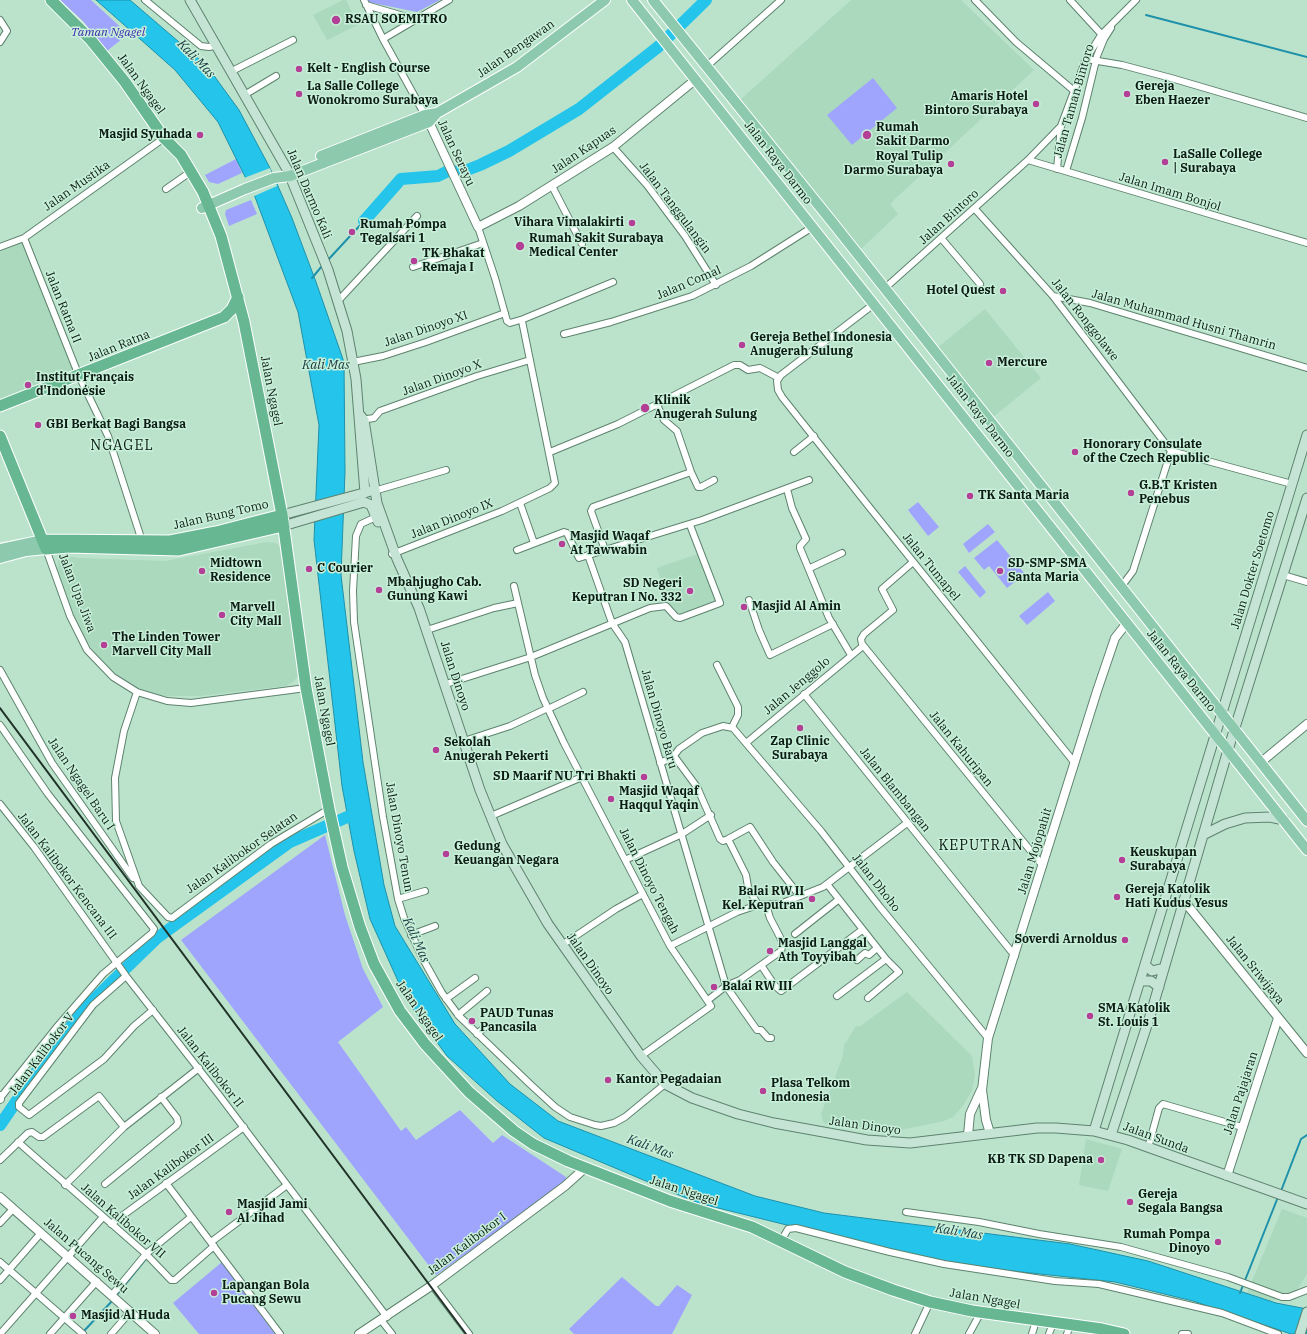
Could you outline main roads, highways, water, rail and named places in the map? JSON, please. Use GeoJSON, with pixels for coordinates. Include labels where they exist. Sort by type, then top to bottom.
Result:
{"type":"FeatureCollection","features":[{"type":"Feature","properties":{"kind":"highway","name":"Jalan Ngagel"},"geometry":{"type":"LineString","coordinates":[[52,0],[90,39],[125,82],[164,138],[181,155],[205,206],[217,237],[223,244],[244,322],[282,520],[306,688],[333,829],[350,895],[369,954],[390,994],[406,1020],[443,1065],[492,1112],[533,1144],[585,1168],[670,1201],[752,1226],[859,1278],[930,1302],[981,1312],[1052,1322],[1068,1329],[1124,1334]]}},
{"type":"Feature","properties":{"kind":"highway","name":"Jalan Ngagel"},"geometry":{"type":"LineString","coordinates":[[175,150],[177,158],[186,175],[205,206]]}},
{"type":"Feature","properties":{"kind":"highway"},"geometry":{"type":"LineString","coordinates":[[224,318],[232,309],[238,297]]}},
{"type":"Feature","properties":{"kind":"highway"},"geometry":{"type":"LineString","coordinates":[[224,318],[244,322]]}},
{"type":"Feature","properties":{"kind":"highway","name":"Jalan Ratna"},"geometry":{"type":"LineString","coordinates":[[0,406],[224,318]]}},
{"type":"Feature","properties":{"kind":"highway","name":"Jalan Upa Jiwa"},"geometry":{"type":"LineString","coordinates":[[0,436],[45,544]]}},
{"type":"Feature","properties":{"kind":"highway","name":"Jalan Bung Tomo"},"geometry":{"type":"LineString","coordinates":[[45,544],[177,540],[282,520]]}},
{"type":"Feature","properties":{"kind":"highway","name":"Jalan Bung Tomo"},"geometry":{"type":"LineString","coordinates":[[45,544],[69,547],[180,550],[282,520]]}},
{"type":"Feature","properties":{"kind":"main road","name":"Jalan Darmo Kali"},"geometry":{"type":"LineString","coordinates":[[190,0],[246,94],[284,176],[338,301],[348,336],[361,419],[364,495]]}},
{"type":"Feature","properties":{"kind":"main road","name":"Jalan Bengawan"},"geometry":{"type":"LineString","coordinates":[[205,206],[245,189],[284,176],[437,113],[517,67],[605,0]]}},
{"type":"Feature","properties":{"kind":"main road","name":"Jalan Raya Darmo"},"geometry":{"type":"LineString","coordinates":[[632,0],[811,228],[989,448],[1126,624],[1307,850]]}},
{"type":"Feature","properties":{"kind":"main road","name":"Jalan Raya Darmo"},"geometry":{"type":"LineString","coordinates":[[652,0],[707,66],[990,421],[1307,822]]}},
{"type":"Feature","properties":{"kind":"main road"},"geometry":{"type":"LineString","coordinates":[[977,433],[984,435],[990,431],[990,421]]}},
{"type":"Feature","properties":{"kind":"main road","name":"Jalan Dokter Soetomo"},"geometry":{"type":"LineString","coordinates":[[1094,1131],[1307,435]]}},
{"type":"Feature","properties":{"kind":"main road"},"geometry":{"type":"LineString","coordinates":[[989,448],[994,439],[1002,438]]}},
{"type":"Feature","properties":{"kind":"main road","name":"Jalan Bung Tomo"},"geometry":{"type":"LineString","coordinates":[[282,520],[305,509],[364,495]]}},
{"type":"Feature","properties":{"kind":"main road","name":"Jalan Bung Tomo"},"geometry":{"type":"LineString","coordinates":[[282,520],[307,518],[364,495]]}},
{"type":"Feature","properties":{"kind":"main road","name":"Jalan Dinoyo"},"geometry":{"type":"LineString","coordinates":[[364,495],[364,502],[370,504],[420,608],[480,790],[502,844],[529,894],[562,945],[641,1056],[665,1084],[692,1098],[738,1114],[774,1123],[867,1140],[910,1143],[990,1133]]}},
{"type":"Feature","properties":{"kind":"main road","name":"Jalan Dinoyo"},"geometry":{"type":"LineString","coordinates":[[364,495],[395,555]]}},
{"type":"Feature","properties":{"kind":"main road"},"geometry":{"type":"LineString","coordinates":[[1111,1135],[1159,987],[1234,729],[1242,708],[1307,498]]}},
{"type":"Feature","properties":{"kind":"main road","name":"Jalan Bung Tomo"},"geometry":{"type":"LineString","coordinates":[[0,549],[45,544]]}},
{"type":"Feature","properties":{"kind":"main road","name":"Jalan Bung Tomo"},"geometry":{"type":"LineString","coordinates":[[0,558],[45,544]]}},
{"type":"Feature","properties":{"kind":"main road"},"geometry":{"type":"LineString","coordinates":[[1203,835],[1225,824],[1245,818],[1270,816],[1284,820]]}},
{"type":"Feature","properties":{"kind":"main road"},"geometry":{"type":"LineString","coordinates":[[1145,965],[1152,971],[1164,968]]}},
{"type":"Feature","properties":{"kind":"main road"},"geometry":{"type":"LineString","coordinates":[[1140,981],[1152,981],[1159,987]]}},
{"type":"Feature","properties":{"kind":"main road","name":"Jalan Sunda"},"geometry":{"type":"LineString","coordinates":[[990,1133],[1056,1128],[1094,1131],[1111,1135],[1266,1191],[1307,1204]]}},
{"type":"Feature","properties":{"kind":"main road"},"geometry":{"type":"LineString","coordinates":[[1300,1334],[1307,1312]]}},
{"type":"Feature","properties":{"kind":"water","name":"Kali Mas"},"geometry":{"type":"Polygon","coordinates":[[[96,0],[130,0],[207,66],[239,110],[270,168],[292,218],[316,282],[344,362],[345,472],[341,575],[363,762],[384,885],[395,926],[455,1024],[510,1084],[558,1121],[755,1196],[824,1213],[1070,1244],[1148,1261],[1276,1303],[1307,1309],[1307,1334],[1291,1334],[1193,1301],[1115,1282],[1003,1270],[944,1261],[851,1241],[698,1203],[544,1138],[497,1101],[447,1056],[407,1001],[370,919],[354,851],[342,786],[314,540],[319,425],[298,312],[255,197],[218,122],[175,70],[96,0]]]}},
{"type":"Feature","properties":{"kind":"waterway"},"geometry":{"type":"LineString","coordinates":[[364,221],[401,179],[438,176],[448,171],[462,172],[480,165],[509,151],[579,109],[658,47],[706,0]]}},
{"type":"Feature","properties":{"kind":"waterway"},"geometry":{"type":"LineString","coordinates":[[1146,15],[1307,57]]}},
{"type":"Feature","properties":{"kind":"waterway"},"geometry":{"type":"LineString","coordinates":[[327,261],[364,221]]}},
{"type":"Feature","properties":{"kind":"waterway"},"geometry":{"type":"LineString","coordinates":[[312,278],[322,266]]}},
{"type":"Feature","properties":{"kind":"waterway"},"geometry":{"type":"LineString","coordinates":[[0,1125],[42,1064],[87,1006],[157,938],[290,842],[361,811]]}},
{"type":"Feature","properties":{"kind":"waterway"},"geometry":{"type":"LineString","coordinates":[[1281,1191],[1301,1139],[1307,1135]]}},
{"type":"Feature","properties":{"kind":"waterway"},"geometry":{"type":"LineString","coordinates":[[1240,1293],[1278,1197]]}},
{"type":"Feature","properties":{"kind":"waterway"},"geometry":{"type":"LineString","coordinates":[[115,1297],[145,1260]]}},
{"type":"Feature","properties":{"kind":"waterway"},"geometry":{"type":"LineString","coordinates":[[83,1332],[113,1300]]}},
{"type":"Feature","properties":{"kind":"railway"},"geometry":{"type":"LineString","coordinates":[[0,708],[466,1334]]}},
{"type":"Feature","properties":{"kind":"place","name":"RSAU SOEMITRO"},"geometry":{"type":"Point","coordinates":[336,20]}},
{"type":"Feature","properties":{"kind":"place","name":"Kelt - English Course"},"geometry":{"type":"Point","coordinates":[299,69]}},
{"type":"Feature","properties":{"kind":"place","name":"La Salle College Wonokromo Surabaya"},"geometry":{"type":"Point","coordinates":[299,94]}},
{"type":"Feature","properties":{"kind":"place","name":"Gereja Eben Haezer"},"geometry":{"type":"Point","coordinates":[1127,94]}},
{"type":"Feature","properties":{"kind":"place","name":"Amaris Hotel Bintoro Surabaya"},"geometry":{"type":"Point","coordinates":[1036,104]}},
{"type":"Feature","properties":{"kind":"place","name":"Masjid Syuhada"},"geometry":{"type":"Point","coordinates":[200,135]}},
{"type":"Feature","properties":{"kind":"place","name":"Rumah Sakit Darmo"},"geometry":{"type":"Point","coordinates":[867,135]}},
{"type":"Feature","properties":{"kind":"place","name":"LaSalle College | Surabaya"},"geometry":{"type":"Point","coordinates":[1165,162]}},
{"type":"Feature","properties":{"kind":"place","name":"Royal Tulip Darmo Surabaya"},"geometry":{"type":"Point","coordinates":[951,164]}},
{"type":"Feature","properties":{"kind":"place","name":"Vihara Vimalakirti"},"geometry":{"type":"Point","coordinates":[632,223]}},
{"type":"Feature","properties":{"kind":"place","name":"Rumah Pompa Tegalsari 1"},"geometry":{"type":"Point","coordinates":[352,232]}},
{"type":"Feature","properties":{"kind":"place","name":"Rumah Sakit Surabaya Medical Center"},"geometry":{"type":"Point","coordinates":[520,246]}},
{"type":"Feature","properties":{"kind":"place","name":"TK Bhakat Remaja I"},"geometry":{"type":"Point","coordinates":[414,261]}},
{"type":"Feature","properties":{"kind":"place","name":"Hotel Quest"},"geometry":{"type":"Point","coordinates":[1003,291]}},
{"type":"Feature","properties":{"kind":"place","name":"Gereja Bethel Indonesia Anugerah Sulung"},"geometry":{"type":"Point","coordinates":[742,345]}},
{"type":"Feature","properties":{"kind":"place","name":"Mercure"},"geometry":{"type":"Point","coordinates":[989,363]}},
{"type":"Feature","properties":{"kind":"place","name":"Institut Français d'Indonésie"},"geometry":{"type":"Point","coordinates":[28,385]}},
{"type":"Feature","properties":{"kind":"place","name":"Klinik Anugerah Sulung"},"geometry":{"type":"Point","coordinates":[645,408]}},
{"type":"Feature","properties":{"kind":"place","name":"GBI Berkat Bagi Bangsa"},"geometry":{"type":"Point","coordinates":[38,425]}},
{"type":"Feature","properties":{"kind":"place","name":"Honorary Consulate of the Czech Republic"},"geometry":{"type":"Point","coordinates":[1075,452]}},
{"type":"Feature","properties":{"kind":"place","name":"G.B.T Kristen Penebus"},"geometry":{"type":"Point","coordinates":[1131,493]}},
{"type":"Feature","properties":{"kind":"place","name":"TK Santa Maria"},"geometry":{"type":"Point","coordinates":[970,496]}},
{"type":"Feature","properties":{"kind":"place","name":"Masjid Waqaf At Tawwabin"},"geometry":{"type":"Point","coordinates":[562,544]}},
{"type":"Feature","properties":{"kind":"place","name":"C Courier"},"geometry":{"type":"Point","coordinates":[309,569]}},
{"type":"Feature","properties":{"kind":"place","name":"Midtown Residence"},"geometry":{"type":"Point","coordinates":[202,571]}},
{"type":"Feature","properties":{"kind":"place","name":"SD-SMP-SMA Santa Maria"},"geometry":{"type":"Point","coordinates":[1000,571]}},
{"type":"Feature","properties":{"kind":"place","name":"Mbahjugho Cab. Gunung Kawi"},"geometry":{"type":"Point","coordinates":[379,590]}},
{"type":"Feature","properties":{"kind":"place","name":"SD Negeri Keputran I No. 332"},"geometry":{"type":"Point","coordinates":[690,591]}},
{"type":"Feature","properties":{"kind":"place","name":"Masjid Al Amin"},"geometry":{"type":"Point","coordinates":[744,607]}},
{"type":"Feature","properties":{"kind":"place","name":"Marvell City Mall"},"geometry":{"type":"Point","coordinates":[222,615]}},
{"type":"Feature","properties":{"kind":"place","name":"The Linden Tower Marvell City Mall"},"geometry":{"type":"Point","coordinates":[104,645]}},
{"type":"Feature","properties":{"kind":"place","name":"Zap Clinic Surabaya"},"geometry":{"type":"Point","coordinates":[800,728]}},
{"type":"Feature","properties":{"kind":"place","name":"Sekolah Anugerah Pekerti"},"geometry":{"type":"Point","coordinates":[436,750]}},
{"type":"Feature","properties":{"kind":"place","name":"SD Maarif NU Tri Bhakti"},"geometry":{"type":"Point","coordinates":[644,777]}},
{"type":"Feature","properties":{"kind":"place","name":"Masjid Waqaf Haqqul Yaqin"},"geometry":{"type":"Point","coordinates":[611,799]}},
{"type":"Feature","properties":{"kind":"place","name":"Gedung Keuangan Negara"},"geometry":{"type":"Point","coordinates":[446,854]}},
{"type":"Feature","properties":{"kind":"place","name":"Keuskupan Surabaya"},"geometry":{"type":"Point","coordinates":[1122,860]}},
{"type":"Feature","properties":{"kind":"place","name":"Gereja Katolik Hati Kudus Yesus"},"geometry":{"type":"Point","coordinates":[1117,897]}},
{"type":"Feature","properties":{"kind":"place","name":"Balai RW II Kel. Keputran"},"geometry":{"type":"Point","coordinates":[812,899]}},
{"type":"Feature","properties":{"kind":"place","name":"Soverdi Arnoldus"},"geometry":{"type":"Point","coordinates":[1125,940]}},
{"type":"Feature","properties":{"kind":"place","name":"Masjid Langgal Ath Toyyibah"},"geometry":{"type":"Point","coordinates":[770,951]}},
{"type":"Feature","properties":{"kind":"place","name":"Balai RW III"},"geometry":{"type":"Point","coordinates":[714,987]}},
{"type":"Feature","properties":{"kind":"place","name":"SMA Katolik St. Louis 1"},"geometry":{"type":"Point","coordinates":[1090,1016]}},
{"type":"Feature","properties":{"kind":"place","name":"PAUD Tunas Pancasila"},"geometry":{"type":"Point","coordinates":[472,1021]}},
{"type":"Feature","properties":{"kind":"place","name":"Kantor Pegadaian"},"geometry":{"type":"Point","coordinates":[608,1080]}},
{"type":"Feature","properties":{"kind":"place","name":"Plasa Telkom Indonesia"},"geometry":{"type":"Point","coordinates":[763,1091]}},
{"type":"Feature","properties":{"kind":"place","name":"KB TK SD Dapena"},"geometry":{"type":"Point","coordinates":[1101,1160]}},
{"type":"Feature","properties":{"kind":"place","name":"Gereja Segala Bangsa"},"geometry":{"type":"Point","coordinates":[1130,1202]}},
{"type":"Feature","properties":{"kind":"place","name":"Masjid Jami Al Jihad"},"geometry":{"type":"Point","coordinates":[229,1212]}},
{"type":"Feature","properties":{"kind":"place","name":"Rumah Pompa Dinoyo"},"geometry":{"type":"Point","coordinates":[1218,1242]}},
{"type":"Feature","properties":{"kind":"place","name":"Lapangan Bola Pucang Sewu"},"geometry":{"type":"Point","coordinates":[214,1293]}},
{"type":"Feature","properties":{"kind":"place","name":"Masjid Al Huda"},"geometry":{"type":"Point","coordinates":[73,1316]}},
{"type":"Feature","properties":{"kind":"district","name":"NGAGEL"},"geometry":{"type":"Point","coordinates":[122,446]}},
{"type":"Feature","properties":{"kind":"district","name":"KEPUTRAN"},"geometry":{"type":"Point","coordinates":[981,846]}},
{"type":"Feature","properties":{"kind":"park label","name":"Taman Ngagel"},"geometry":{"type":"Point","coordinates":[108,33]}}]}
